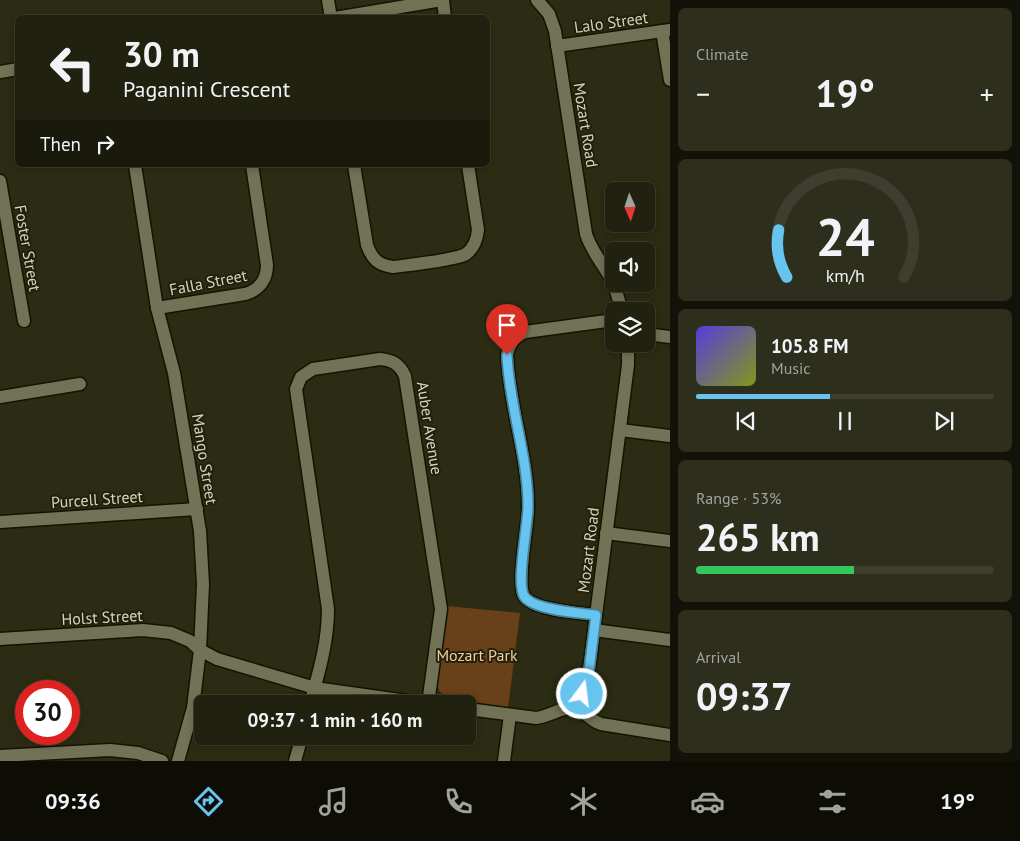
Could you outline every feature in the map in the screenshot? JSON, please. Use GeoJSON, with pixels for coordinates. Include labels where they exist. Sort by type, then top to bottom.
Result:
{"type":"FeatureCollection","features":[{"type":"Feature","properties":{"kind":"street"},"geometry":{"type":"LineString","coordinates":[[328,0],[330,15]]}},
{"type":"Feature","properties":{"kind":"street"},"geometry":{"type":"LineString","coordinates":[[353,15],[442,0],[444,15]]}},
{"type":"Feature","properties":{"kind":"street","name":"Mozart Road"},"geometry":{"type":"LineString","coordinates":[[536,0],[549,14],[552,22],[586,234],[593,251],[605,268]]}},
{"type":"Feature","properties":{"kind":"street"},"geometry":{"type":"LineString","coordinates":[[666,31],[670,80]]}},
{"type":"Feature","properties":{"kind":"street","name":"Lalo Street"},"geometry":{"type":"LineString","coordinates":[[557,46],[666,31]]}},
{"type":"Feature","properties":{"kind":"street"},"geometry":{"type":"LineString","coordinates":[[0,72],[15,70]]}},
{"type":"Feature","properties":{"kind":"street","name":"Mango Street"},"geometry":{"type":"LineString","coordinates":[[135,167],[157,308],[171,358],[197,509],[203,584],[200,650],[193,708],[178,761]]}},
{"type":"Feature","properties":{"kind":"street","name":"Falla Street"},"geometry":{"type":"LineString","coordinates":[[157,308],[244,294],[251,292],[261,285],[265,279],[267,265],[252,167]]}},
{"type":"Feature","properties":{"kind":"street"},"geometry":{"type":"LineString","coordinates":[[354,167],[367,245],[370,253],[375,261],[384,266],[393,267],[461,256],[474,246],[478,230],[468,167]]}},
{"type":"Feature","properties":{"kind":"street","name":"Foster Street"},"geometry":{"type":"LineString","coordinates":[[0,181],[24,321]]}},
{"type":"Feature","properties":{"kind":"street"},"geometry":{"type":"LineString","coordinates":[[596,615],[542,607],[528,601],[524,596],[522,573],[528,520],[528,491],[507,355],[511,343],[525,332],[605,321]]}},
{"type":"Feature","properties":{"kind":"street"},"geometry":{"type":"LineString","coordinates":[[655,335],[670,337]]}},
{"type":"Feature","properties":{"kind":"street","name":"Mozart Road"},"geometry":{"type":"LineString","coordinates":[[575,708],[588,678],[628,366],[628,352]]}},
{"type":"Feature","properties":{"kind":"street","name":"Auber Avenue"},"geometry":{"type":"LineString","coordinates":[[315,688],[327,631],[328,609],[296,389],[301,377],[313,369],[387,359],[398,365],[405,376],[441,609],[429,695]]}},
{"type":"Feature","properties":{"kind":"street"},"geometry":{"type":"LineString","coordinates":[[0,397],[80,384]]}},
{"type":"Feature","properties":{"kind":"street"},"geometry":{"type":"LineString","coordinates":[[620,430],[670,436]]}},
{"type":"Feature","properties":{"kind":"street","name":"Purcell Street"},"geometry":{"type":"LineString","coordinates":[[0,522],[197,509]]}},
{"type":"Feature","properties":{"kind":"street"},"geometry":{"type":"LineString","coordinates":[[606,533],[670,541]]}},
{"type":"Feature","properties":{"kind":"street","name":"Holst Street"},"geometry":{"type":"LineString","coordinates":[[0,639],[143,630],[181,636],[200,650]]}},
{"type":"Feature","properties":{"kind":"street"},"geometry":{"type":"LineString","coordinates":[[594,630],[670,640]]}},
{"type":"Feature","properties":{"kind":"street"},"geometry":{"type":"LineString","coordinates":[[200,650],[230,664],[315,688],[364,695]]}},
{"type":"Feature","properties":{"kind":"street"},"geometry":{"type":"LineString","coordinates":[[313,695],[315,688]]}},
{"type":"Feature","properties":{"kind":"street"},"geometry":{"type":"LineString","coordinates":[[476,710],[542,717],[575,708],[591,720],[601,724],[670,734]]}},
{"type":"Feature","properties":{"kind":"street"},"geometry":{"type":"LineString","coordinates":[[504,761],[510,715]]}},
{"type":"Feature","properties":{"kind":"street"},"geometry":{"type":"LineString","coordinates":[[295,761],[299,745]]}},
{"type":"Feature","properties":{"kind":"street"},"geometry":{"type":"LineString","coordinates":[[0,756],[110,750],[138,754],[162,761]]}},
{"type":"Feature","properties":{"kind":"green space","name":"Mozart Park"},"geometry":{"type":"Polygon","coordinates":[[[446,606],[520,613],[508,708],[476,704],[476,695],[444,695],[439,691],[436,681],[446,606]]]}},
{"type":"Feature","properties":{"kind":"route"},"geometry":{"type":"LineString","coordinates":[[507,355],[528,491],[528,520],[522,573],[522,591],[528,601],[542,607],[596,615],[588,678],[582,694]]}}]}
